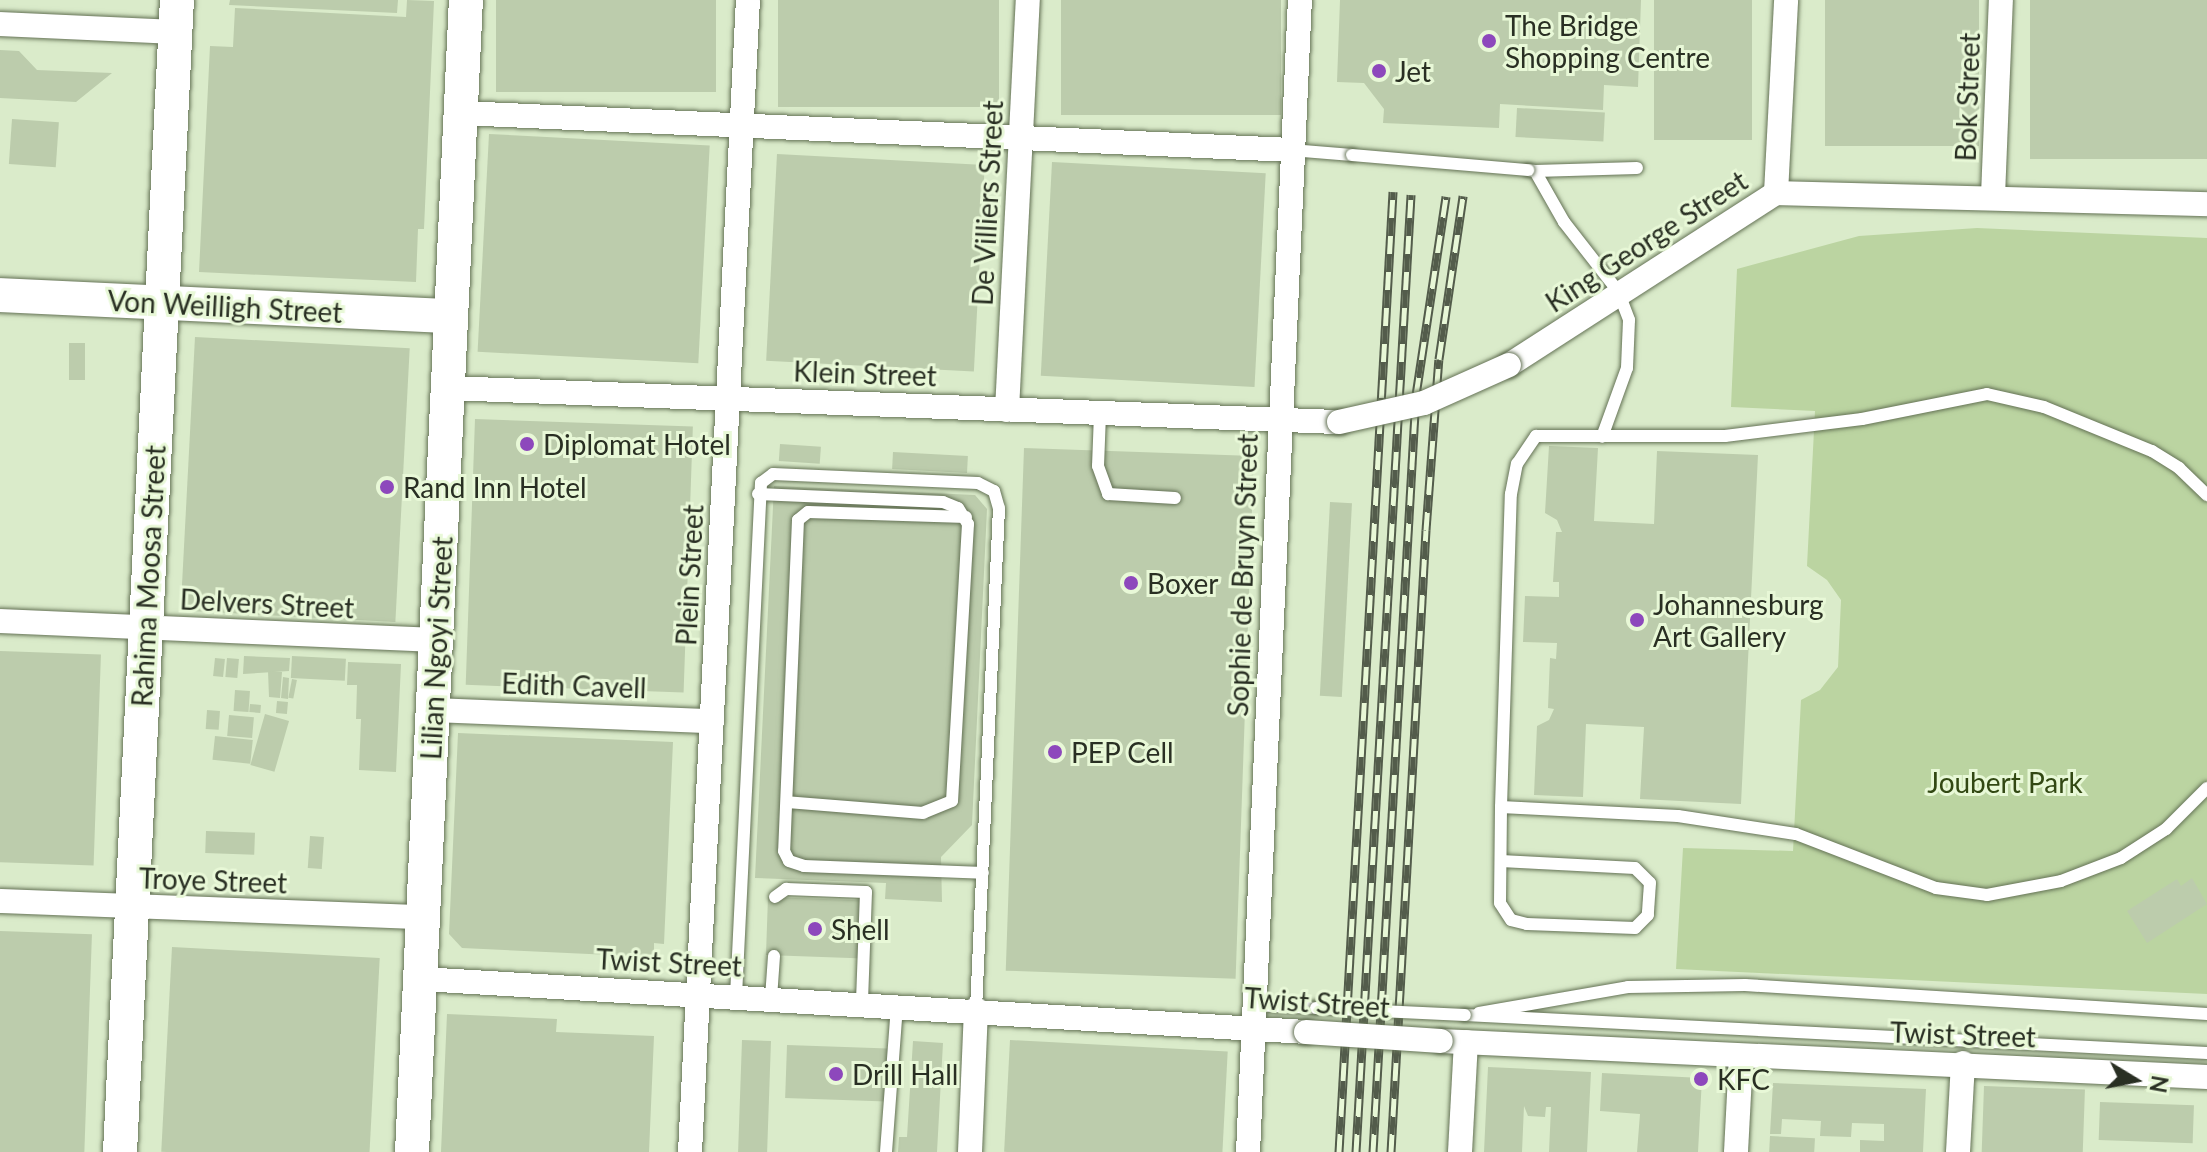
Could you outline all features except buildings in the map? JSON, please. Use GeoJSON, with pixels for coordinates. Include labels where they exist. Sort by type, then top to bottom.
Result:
{"type":"FeatureCollection","features":[{"type":"Feature","properties":{"kind":"street","name":"Lilian Ngoyi Street"},"geometry":{"type":"LineString","coordinates":[[412,1152],[466,0]]}},
{"type":"Feature","properties":{"kind":"street","name":"Plein Street"},"geometry":{"type":"LineString","coordinates":[[690,1152],[748,0]]}},
{"type":"Feature","properties":{"kind":"street","name":"De Villiers Street"},"geometry":{"type":"LineString","coordinates":[[1007,410],[1028,0]]}},
{"type":"Feature","properties":{"kind":"street","name":"Sophie de Bruyn Street"},"geometry":{"type":"LineString","coordinates":[[1248,1152],[1300,0]]}},
{"type":"Feature","properties":{"kind":"street"},"geometry":{"type":"LineString","coordinates":[[1776,193],[1786,0]]}},
{"type":"Feature","properties":{"kind":"street","name":"Bok Street"},"geometry":{"type":"LineString","coordinates":[[1993,196],[2001,0]]}},
{"type":"Feature","properties":{"kind":"street"},"geometry":{"type":"LineString","coordinates":[[0,24],[176,16]]}},
{"type":"Feature","properties":{"kind":"street","name":"Rahima Moosa Street"},"geometry":{"type":"LineString","coordinates":[[120,1152],[176,16]]}},
{"type":"Feature","properties":{"kind":"street"},"geometry":{"type":"LineString","coordinates":[[461,113],[1291,150]]}},
{"type":"Feature","properties":{"kind":"street","name":"King George Street"},"geometry":{"type":"LineString","coordinates":[[1279,420],[1339,422],[1424,403],[1509,365],[1618,291],[1776,193],[1993,196],[2207,204]]}},
{"type":"Feature","properties":{"kind":"street","name":"Von Weilligh Street"},"geometry":{"type":"LineString","coordinates":[[0,295],[451,316]]}},
{"type":"Feature","properties":{"kind":"street","name":"Klein Street"},"geometry":{"type":"LineString","coordinates":[[448,388],[1279,420]]}},
{"type":"Feature","properties":{"kind":"street","name":"Delvers Street"},"geometry":{"type":"LineString","coordinates":[[0,621],[436,640]]}},
{"type":"Feature","properties":{"kind":"street","name":"Edith Cavell"},"geometry":{"type":"LineString","coordinates":[[433,710],[712,721]]}},
{"type":"Feature","properties":{"kind":"street","name":"Troye Street"},"geometry":{"type":"LineString","coordinates":[[0,901],[424,917]]}},
{"type":"Feature","properties":{"kind":"street","name":"Twist Street"},"geometry":{"type":"LineString","coordinates":[[422,979],[976,1009],[1254,1016],[1306,1032],[1441,1041],[1963,1063],[2207,1077]]}},
{"type":"Feature","properties":{"kind":"street"},"geometry":{"type":"LineString","coordinates":[[970,1152],[976,1009]]}},
{"type":"Feature","properties":{"kind":"street"},"geometry":{"type":"LineString","coordinates":[[1460,1152],[1466,1042]]}},
{"type":"Feature","properties":{"kind":"street"},"geometry":{"type":"LineString","coordinates":[[1736,1152],[1741,1056]]}},
{"type":"Feature","properties":{"kind":"street"},"geometry":{"type":"LineString","coordinates":[[1958,1152],[1963,1063]]}},
{"type":"Feature","properties":{"kind":"lane"},"geometry":{"type":"LineString","coordinates":[[1291,150],[1532,170],[1637,168]]}},
{"type":"Feature","properties":{"kind":"lane"},"geometry":{"type":"LineString","coordinates":[[1532,170],[1564,222],[1618,291],[1632,344],[1602,437]]}},
{"type":"Feature","properties":{"kind":"lane"},"geometry":{"type":"LineString","coordinates":[[1501,861],[1635,868],[1650,883],[1648,915],[1635,928],[1511,920],[1500,903],[1501,807],[1511,494],[1517,464],[1536,436],[1725,436],[1862,419],[1987,394],[2044,407],[2152,451],[2179,468],[2207,495]]}},
{"type":"Feature","properties":{"kind":"lane"},"geometry":{"type":"LineString","coordinates":[[1100,414],[1098,466],[1100,483],[1108,494],[1175,498]]}},
{"type":"Feature","properties":{"kind":"lane"},"geometry":{"type":"LineString","coordinates":[[736,996],[758,494],[763,478],[773,474],[978,483],[994,491],[999,508],[976,1009]]}},
{"type":"Feature","properties":{"kind":"lane"},"geometry":{"type":"LineString","coordinates":[[758,494],[943,502],[966,517]]}},
{"type":"Feature","properties":{"kind":"lane"},"geometry":{"type":"LineString","coordinates":[[966,517],[808,512],[798,520],[784,851],[797,864],[983,873]]}},
{"type":"Feature","properties":{"kind":"lane"},"geometry":{"type":"LineString","coordinates":[[787,802],[923,813],[952,801],[966,517]]}},
{"type":"Feature","properties":{"kind":"lane"},"geometry":{"type":"LineString","coordinates":[[1501,807],[1678,816],[1796,834],[1936,888],[1987,895],[2061,881],[2121,858],[2166,829],[2207,788]]}},
{"type":"Feature","properties":{"kind":"lane"},"geometry":{"type":"LineString","coordinates":[[775,897],[786,889],[866,892],[862,1003]]}},
{"type":"Feature","properties":{"kind":"lane"},"geometry":{"type":"LineString","coordinates":[[771,998],[774,956]]}},
{"type":"Feature","properties":{"kind":"lane"},"geometry":{"type":"LineString","coordinates":[[1468,1015],[1628,987],[1745,985],[2207,1014]]}},
{"type":"Feature","properties":{"kind":"lane"},"geometry":{"type":"LineString","coordinates":[[886,1152],[897,1005]]}},
{"type":"Feature","properties":{"kind":"lane"},"geometry":{"type":"LineString","coordinates":[[1254,1016],[1316,1008],[2207,1053]]}},
{"type":"Feature","properties":{"kind":"green space","name":"Joubert Park"},"geometry":{"type":"Polygon","coordinates":[[[1977,228],[2207,238],[2207,994],[1676,969],[1683,848],[1793,851],[1801,700],[1820,690],[1838,667],[1841,600],[1827,580],[1807,566],[1815,411],[1731,407],[1737,269],[1859,236],[1977,228]]]}},
{"type":"Feature","properties":{"kind":"railway"},"geometry":{"type":"LineString","coordinates":[[1339,1152],[1393,192]]}},
{"type":"Feature","properties":{"kind":"railway"},"geometry":{"type":"LineString","coordinates":[[1356,1152],[1411,195]]}},
{"type":"Feature","properties":{"kind":"railway"},"geometry":{"type":"LineString","coordinates":[[1373,1152],[1416,395],[1446,196]]}},
{"type":"Feature","properties":{"kind":"railway"},"geometry":{"type":"LineString","coordinates":[[1391,1152],[1426,530],[1439,359],[1463,196]]}},
{"type":"Feature","properties":{"kind":"place","name":"The Bridge Shopping Centre"},"geometry":{"type":"Point","coordinates":[1489,41]}},
{"type":"Feature","properties":{"kind":"place","name":"Jet"},"geometry":{"type":"Point","coordinates":[1379,71]}},
{"type":"Feature","properties":{"kind":"place","name":"Diplomat Hotel"},"geometry":{"type":"Point","coordinates":[527,444]}},
{"type":"Feature","properties":{"kind":"place","name":"Rand Inn Hotel"},"geometry":{"type":"Point","coordinates":[387,487]}},
{"type":"Feature","properties":{"kind":"place","name":"Boxer"},"geometry":{"type":"Point","coordinates":[1131,583]}},
{"type":"Feature","properties":{"kind":"place","name":"Johannesburg Art Gallery"},"geometry":{"type":"Point","coordinates":[1637,620]}},
{"type":"Feature","properties":{"kind":"place","name":"PEP Cell"},"geometry":{"type":"Point","coordinates":[1055,752]}},
{"type":"Feature","properties":{"kind":"place","name":"Shell"},"geometry":{"type":"Point","coordinates":[815,929]}},
{"type":"Feature","properties":{"kind":"place","name":"Drill Hall"},"geometry":{"type":"Point","coordinates":[836,1074]}},
{"type":"Feature","properties":{"kind":"place","name":"KFC"},"geometry":{"type":"Point","coordinates":[1701,1079]}}]}
